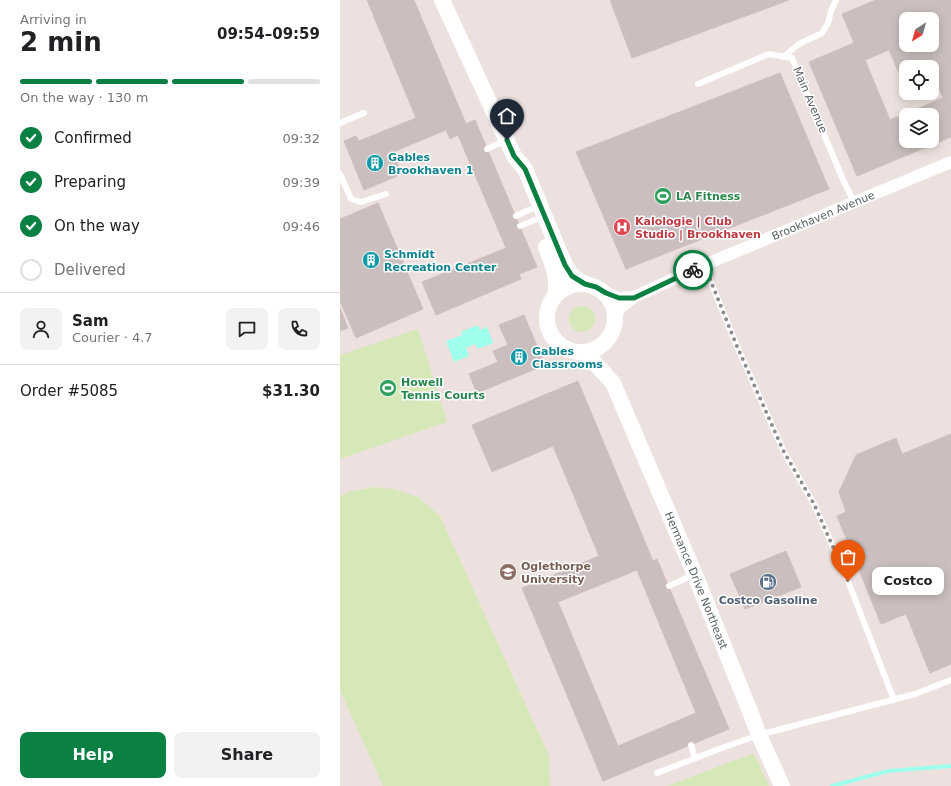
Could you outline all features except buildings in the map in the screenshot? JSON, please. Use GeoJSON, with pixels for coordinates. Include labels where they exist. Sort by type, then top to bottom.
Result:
{"type":"FeatureCollection","features":[{"type":"Feature","properties":{"kind":"street","name":"Hermance Drive Northeast"},"geometry":{"type":"LineString","coordinates":[[442,0],[514,156],[525,169],[565,265],[572,276],[585,284],[596,287],[606,293]]}},
{"type":"Feature","properties":{"kind":"street","name":"Hermance Drive Northeast"},"geometry":{"type":"LineString","coordinates":[[514,156],[516,173],[555,269],[557,287],[555,295],[549,305],[547,316],[548,326],[553,337],[560,345],[570,350],[581,352],[593,361],[612,384],[695,575],[759,735],[782,786]]}},
{"type":"Feature","properties":{"kind":"street","name":"Brookhaven Avenue"},"geometry":{"type":"LineString","coordinates":[[616,314],[621,307],[634,298],[704,264],[951,162]]}},
{"type":"Feature","properties":{"kind":"street"},"geometry":{"type":"LineString","coordinates":[[555,295],[563,288],[574,284],[585,284]]}},
{"type":"Feature","properties":{"kind":"street"},"geometry":{"type":"LineString","coordinates":[[606,293],[619,298],[634,298]]}},
{"type":"Feature","properties":{"kind":"street"},"geometry":{"type":"LineString","coordinates":[[581,352],[592,350],[604,344],[615,326],[616,314],[606,293]]}},
{"type":"Feature","properties":{"kind":"street","name":"Hermance Drive Northeast"},"geometry":{"type":"LineString","coordinates":[[604,344],[604,365],[606,377]]}},
{"type":"Feature","properties":{"kind":"lane","name":"Main Avenue"},"geometry":{"type":"LineString","coordinates":[[783,57],[800,44],[822,33],[828,23],[836,0]]}},
{"type":"Feature","properties":{"kind":"lane"},"geometry":{"type":"LineString","coordinates":[[698,84],[769,54],[783,57]]}},
{"type":"Feature","properties":{"kind":"lane","name":"Main Avenue"},"geometry":{"type":"LineString","coordinates":[[783,57],[792,58],[844,182],[854,202]]}},
{"type":"Feature","properties":{"kind":"lane"},"geometry":{"type":"LineString","coordinates":[[340,123],[364,113]]}},
{"type":"Feature","properties":{"kind":"lane"},"geometry":{"type":"LineString","coordinates":[[487,149],[507,140]]}},
{"type":"Feature","properties":{"kind":"lane"},"geometry":{"type":"LineString","coordinates":[[340,174],[351,198],[362,202],[386,194]]}},
{"type":"Feature","properties":{"kind":"lane"},"geometry":{"type":"LineString","coordinates":[[516,216],[533,214]]}},
{"type":"Feature","properties":{"kind":"lane"},"geometry":{"type":"LineString","coordinates":[[520,226],[533,214]]}},
{"type":"Feature","properties":{"kind":"lane"},"geometry":{"type":"LineString","coordinates":[[704,264],[736,344],[783,450],[814,504],[848,581],[894,700]]}},
{"type":"Feature","properties":{"kind":"lane"},"geometry":{"type":"LineString","coordinates":[[669,586],[695,575]]}},
{"type":"Feature","properties":{"kind":"lane"},"geometry":{"type":"LineString","coordinates":[[657,773],[759,735],[915,694],[951,680]]}},
{"type":"Feature","properties":{"kind":"lane"},"geometry":{"type":"LineString","coordinates":[[691,745],[695,758]]}},
{"type":"Feature","properties":{"kind":"shaded area"},"geometry":{"type":"Polygon","coordinates":[[[582,306],[591,310],[595,319],[591,328],[582,332],[573,328],[569,319],[573,310],[582,306]]]}},
{"type":"Feature","properties":{"kind":"shaded area"},"geometry":{"type":"Polygon","coordinates":[[[478,325],[480,330],[487,327],[493,343],[478,349],[475,344],[466,348],[469,356],[454,362],[446,341],[462,335],[461,332],[478,325]]]}},
{"type":"Feature","properties":{"kind":"shaded area","name":"Howell Tennis Courts"},"geometry":{"type":"Polygon","coordinates":[[[418,329],[447,422],[340,459],[340,355],[418,329]]]}},
{"type":"Feature","properties":{"kind":"shaded area"},"geometry":{"type":"Polygon","coordinates":[[[373,487],[393,489],[418,497],[440,516],[549,756],[550,786],[383,786],[340,690],[340,496],[349,492],[373,487]]]}},
{"type":"Feature","properties":{"kind":"shaded area"},"geometry":{"type":"Polygon","coordinates":[[[754,753],[769,786],[667,786],[754,753]]]}},
{"type":"Feature","properties":{"kind":"waterway"},"geometry":{"type":"LineString","coordinates":[[832,786],[888,771],[951,766]]}},
{"type":"Feature","properties":{"kind":"way so far"},"geometry":{"type":"LineString","coordinates":[[693,270],[704,264],[736,344],[783,450],[814,504],[848,581]]}},
{"type":"Feature","properties":{"kind":"place","name":"Gables Brookhaven 1"},"geometry":{"type":"Point","coordinates":[375,163]}},
{"type":"Feature","properties":{"kind":"place","name":"LA Fitness"},"geometry":{"type":"Point","coordinates":[663,196]}},
{"type":"Feature","properties":{"kind":"place","name":"Kalologie | Club Studio | Brookhaven"},"geometry":{"type":"Point","coordinates":[622,227]}},
{"type":"Feature","properties":{"kind":"place","name":"Schmidt Recreation Center"},"geometry":{"type":"Point","coordinates":[371,260]}},
{"type":"Feature","properties":{"kind":"place","name":"Gables Classrooms"},"geometry":{"type":"Point","coordinates":[519,357]}},
{"type":"Feature","properties":{"kind":"place","name":"Howell Tennis Courts"},"geometry":{"type":"Point","coordinates":[388,388]}},
{"type":"Feature","properties":{"kind":"place","name":"Oglethorpe University"},"geometry":{"type":"Point","coordinates":[508,572]}},
{"type":"Feature","properties":{"kind":"place","name":"Costco"},"geometry":{"type":"Point","coordinates":[848,581]}},
{"type":"Feature","properties":{"kind":"place","name":"Costco Gasoline"},"geometry":{"type":"Point","coordinates":[768,582]}},
{"type":"Feature","properties":{"kind":"route"},"geometry":{"type":"LineString","coordinates":[[507,140],[514,156],[525,169],[565,265],[572,276],[585,284],[596,287],[619,298],[634,298],[693,270]]}}]}
